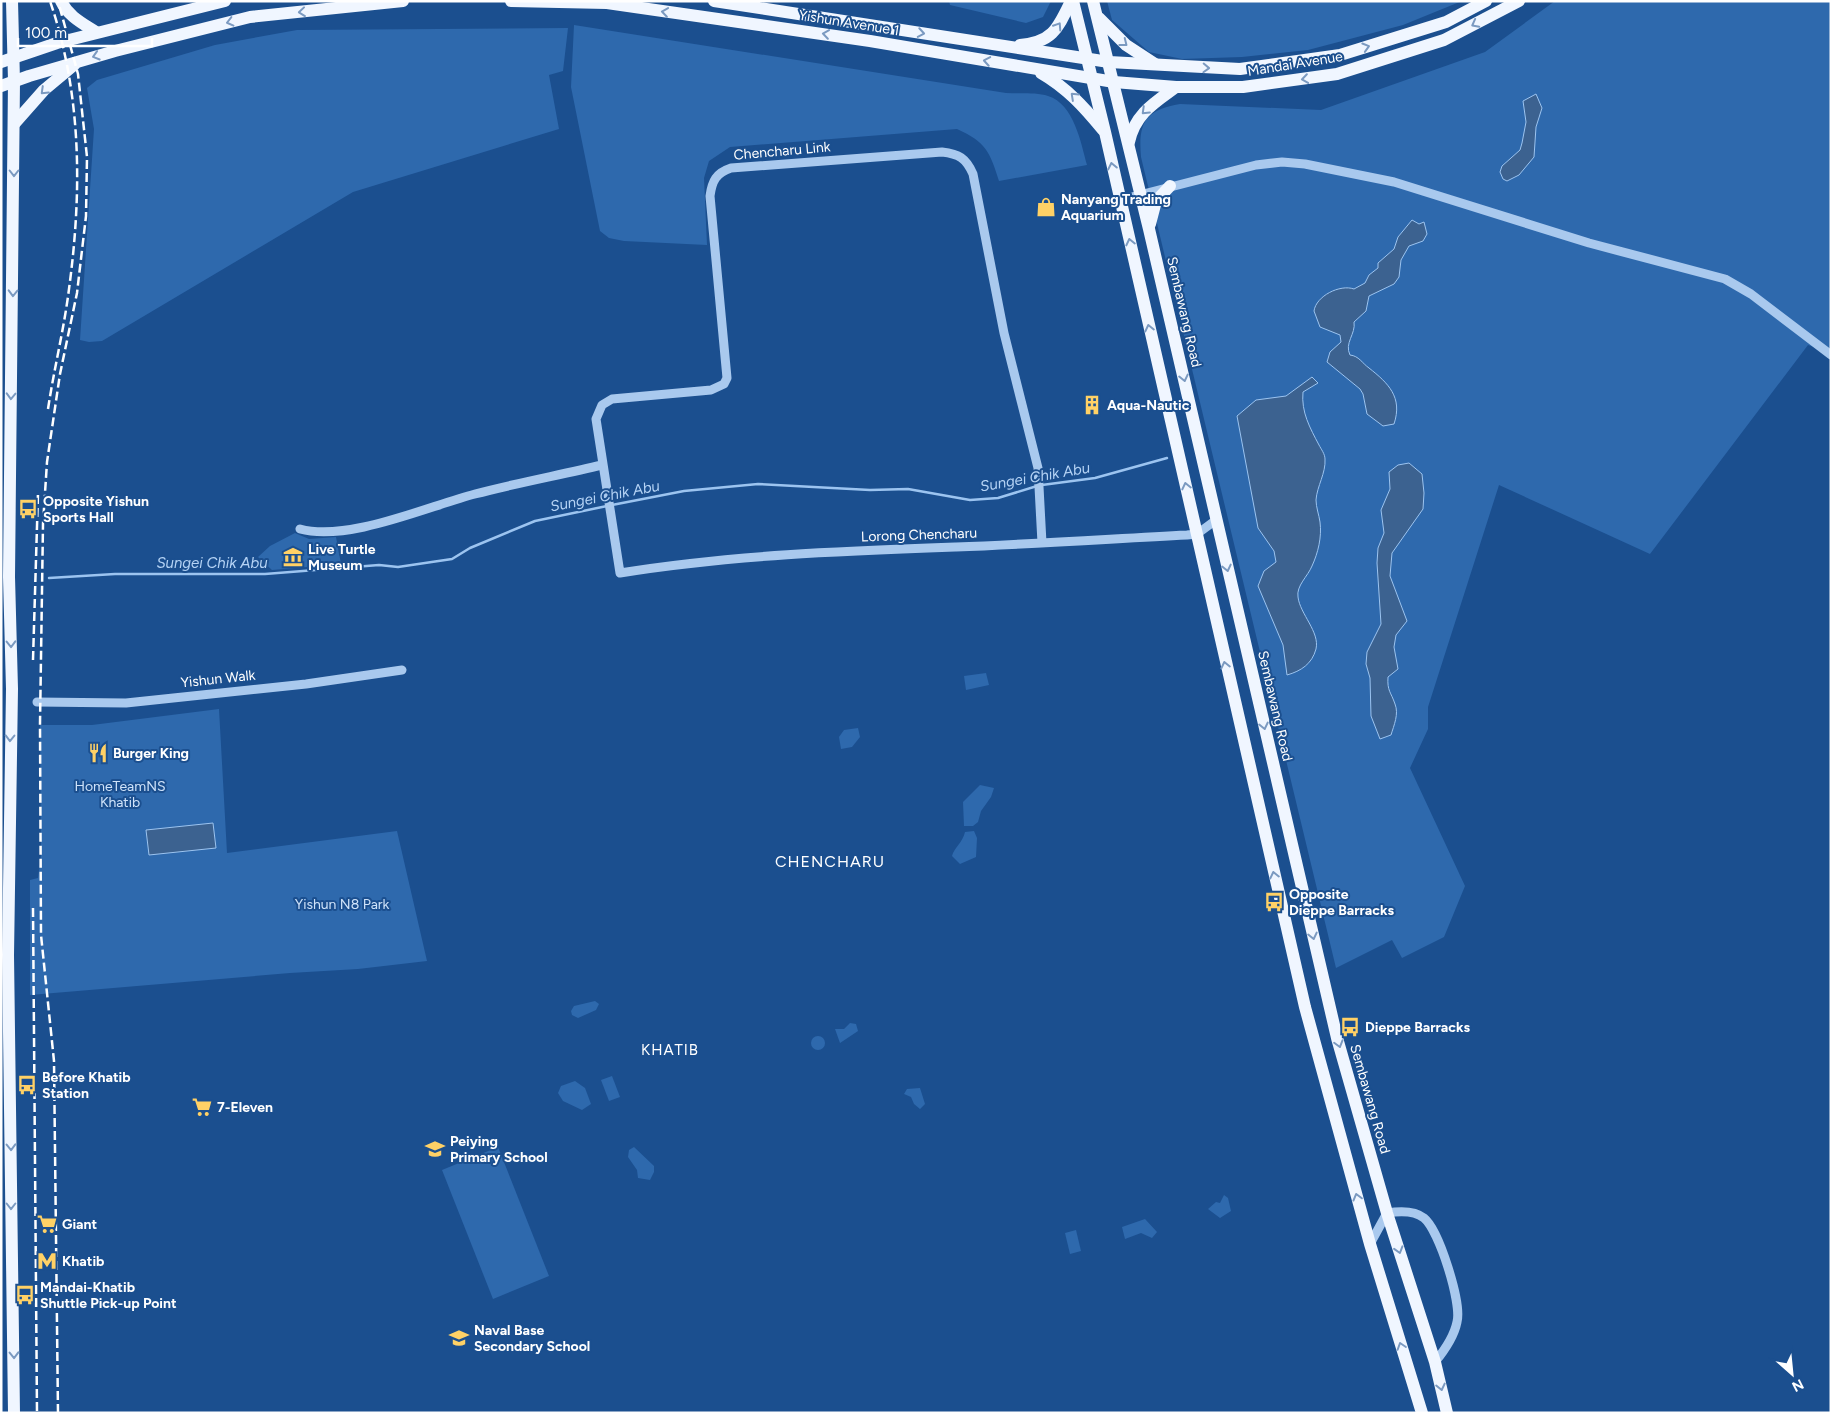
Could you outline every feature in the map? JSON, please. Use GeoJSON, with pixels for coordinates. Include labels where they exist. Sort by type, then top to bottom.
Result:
{"type":"FeatureCollection","features":[{"type":"Feature","properties":{"kind":"main road"},"geometry":{"type":"LineString","coordinates":[[12,1],[14,124],[9,577],[12,689],[8,989],[14,1413]]}},
{"type":"Feature","properties":{"kind":"main road"},"geometry":{"type":"LineString","coordinates":[[13,33],[20,1]]}},
{"type":"Feature","properties":{"kind":"main road"},"geometry":{"type":"LineString","coordinates":[[61,1],[73,17],[96,32]]}},
{"type":"Feature","properties":{"kind":"main road"},"geometry":{"type":"LineString","coordinates":[[1,62],[96,32],[225,1]]}},
{"type":"Feature","properties":{"kind":"main road"},"geometry":{"type":"LineString","coordinates":[[1,86],[78,62],[250,17],[403,1]]}},
{"type":"Feature","properties":{"kind":"main road","name":"Yishun Avenue 1"},"geometry":{"type":"LineString","coordinates":[[511,1],[607,3],[870,40],[1092,79]]}},
{"type":"Feature","properties":{"kind":"main road","name":"Yishun Avenue 1"},"geometry":{"type":"LineString","coordinates":[[714,1],[1086,59]]}},
{"type":"Feature","properties":{"kind":"main road"},"geometry":{"type":"LineString","coordinates":[[1003,46],[1035,44],[1048,38],[1057,30],[1072,1]]}},
{"type":"Feature","properties":{"kind":"main road"},"geometry":{"type":"LineString","coordinates":[[1072,1],[1105,132],[1198,534],[1214,618],[1305,1007],[1370,1244],[1422,1413]]}},
{"type":"Feature","properties":{"kind":"main road","name":"Sembawang Road"},"geometry":{"type":"LineString","coordinates":[[1093,1],[1141,194],[1337,1038],[1387,1213],[1435,1362],[1447,1413]]}},
{"type":"Feature","properties":{"kind":"main road","name":"Mandai Avenue"},"geometry":{"type":"LineString","coordinates":[[1086,59],[1157,66],[1240,69],[1340,55],[1446,22],[1486,1]]}},
{"type":"Feature","properties":{"kind":"main road","name":"Mandai Avenue"},"geometry":{"type":"LineString","coordinates":[[1092,79],[1176,87],[1243,87],[1338,74],[1444,40],[1518,1]]}},
{"type":"Feature","properties":{"kind":"main road"},"geometry":{"type":"LineString","coordinates":[[1096,15],[1112,34],[1157,66]]}},
{"type":"Feature","properties":{"kind":"main road"},"geometry":{"type":"LineString","coordinates":[[14,124],[44,90],[78,62]]}},
{"type":"Feature","properties":{"kind":"main road"},"geometry":{"type":"LineString","coordinates":[[1034,69],[1061,85],[1081,104],[1105,132]]}},
{"type":"Feature","properties":{"kind":"main road"},"geometry":{"type":"LineString","coordinates":[[1128,144],[1132,128],[1139,117],[1176,87]]}},
{"type":"Feature","properties":{"kind":"main road"},"geometry":{"type":"LineString","coordinates":[[1149,229],[1151,212],[1156,201],[1170,186]]}},
{"type":"Feature","properties":{"kind":"main road"},"geometry":{"type":"LineString","coordinates":[[1,1001],[6,998],[8,989]]}},
{"type":"Feature","properties":{"kind":"street","name":"Chencharu Link"},"geometry":{"type":"LineString","coordinates":[[620,573],[596,419],[598,411],[607,401],[711,390],[724,384],[727,378],[710,196],[711,184],[715,177],[732,168],[942,152],[957,154],[964,159],[973,174],[1004,333],[1040,474],[1042,544]]}},
{"type":"Feature","properties":{"kind":"street"},"geometry":{"type":"LineString","coordinates":[[1120,200],[1256,165],[1282,162],[1305,164],[1394,182],[1589,243],[1725,278],[1751,294],[1831,355]]}},
{"type":"Feature","properties":{"kind":"street"},"geometry":{"type":"LineString","coordinates":[[300,529],[313,533],[331,533],[377,523],[504,486],[602,465]]}},
{"type":"Feature","properties":{"kind":"street"},"geometry":{"type":"LineString","coordinates":[[1198,534],[1216,520]]}},
{"type":"Feature","properties":{"kind":"street","name":"Lorong Chencharu"},"geometry":{"type":"LineString","coordinates":[[620,573],[682,564],[848,551],[1042,544],[1198,534]]}},
{"type":"Feature","properties":{"kind":"street","name":"Yishun Walk"},"geometry":{"type":"LineString","coordinates":[[36,702],[126,703],[306,684],[402,670]]}},
{"type":"Feature","properties":{"kind":"street"},"geometry":{"type":"LineString","coordinates":[[1370,1244],[1387,1213],[1399,1211],[1425,1218],[1437,1237],[1457,1302],[1457,1323],[1444,1350],[1435,1362]]}},
{"type":"Feature","properties":{"kind":"green space"},"geometry":{"type":"Polygon","coordinates":[[[949,1],[1051,1],[1043,17],[1026,23],[950,5],[949,1]]]}},
{"type":"Feature","properties":{"kind":"green space"},"geometry":{"type":"Polygon","coordinates":[[[1107,1],[1462,1],[1403,25],[1308,50],[1242,57],[1182,59],[1149,52],[1112,20],[1107,1]]]}},
{"type":"Feature","properties":{"kind":"green space"},"geometry":{"type":"Polygon","coordinates":[[[1555,1],[1831,1],[1831,353],[1808,345],[1650,554],[1499,485],[1428,707],[1428,729],[1410,768],[1465,886],[1444,937],[1402,958],[1392,940],[1336,968],[1141,157],[1141,135],[1146,120],[1151,114],[1180,104],[1321,110],[1485,52],[1555,1]]]}},
{"type":"Feature","properties":{"kind":"green space"},"geometry":{"type":"Polygon","coordinates":[[[574,25],[1006,93],[1048,96],[1057,100],[1070,116],[1079,136],[1087,165],[999,181],[993,162],[986,149],[975,139],[957,129],[730,147],[709,161],[704,178],[707,245],[624,241],[609,238],[600,231],[571,87],[574,25]]]}},
{"type":"Feature","properties":{"kind":"green space"},"geometry":{"type":"Polygon","coordinates":[[[568,28],[563,71],[549,75],[559,129],[353,192],[102,341],[89,342],[80,340],[94,129],[87,88],[97,80],[215,45],[297,30],[568,28]]]}},
{"type":"Feature","properties":{"kind":"green space","name":"Live Turtle Museum"},"geometry":{"type":"Polygon","coordinates":[[[295,533],[309,539],[336,537],[341,564],[272,570],[258,557],[270,546],[295,533]]]}},
{"type":"Feature","properties":{"kind":"green space"},"geometry":{"type":"Polygon","coordinates":[[[986,673],[989,685],[966,690],[964,676],[986,673]]]}},
{"type":"Feature","properties":{"kind":"green space","name":"Yishun N8 Park"},"geometry":{"type":"Polygon","coordinates":[[[219,709],[227,853],[397,831],[427,961],[358,969],[30,995],[30,880],[38,878],[41,855],[40,725],[92,725],[219,709]]]}},
{"type":"Feature","properties":{"kind":"green space"},"geometry":{"type":"Polygon","coordinates":[[[858,728],[860,737],[852,747],[841,749],[839,737],[844,730],[858,728]]]}},
{"type":"Feature","properties":{"kind":"green space"},"geometry":{"type":"Polygon","coordinates":[[[980,785],[994,788],[991,797],[981,811],[978,822],[973,826],[964,826],[963,802],[980,785]]]}},
{"type":"Feature","properties":{"kind":"green space"},"geometry":{"type":"Polygon","coordinates":[[[974,831],[977,838],[976,857],[960,864],[952,856],[953,853],[965,832],[974,831]]]}},
{"type":"Feature","properties":{"kind":"green space"},"geometry":{"type":"Polygon","coordinates":[[[595,1001],[599,1004],[596,1010],[578,1018],[572,1015],[571,1011],[574,1006],[595,1001]]]}},
{"type":"Feature","properties":{"kind":"green space"},"geometry":{"type":"Polygon","coordinates":[[[850,1023],[856,1024],[858,1031],[840,1043],[835,1029],[844,1029],[850,1023]]]}},
{"type":"Feature","properties":{"kind":"green space"},"geometry":{"type":"Polygon","coordinates":[[[815,1036],[821,1036],[825,1043],[821,1050],[815,1050],[811,1046],[811,1040],[815,1036]]]}},
{"type":"Feature","properties":{"kind":"green space"},"geometry":{"type":"Polygon","coordinates":[[[612,1076],[620,1097],[609,1101],[601,1080],[612,1076]]]}},
{"type":"Feature","properties":{"kind":"green space"},"geometry":{"type":"Polygon","coordinates":[[[575,1081],[585,1088],[591,1104],[582,1110],[563,1101],[558,1093],[561,1086],[575,1081]]]}},
{"type":"Feature","properties":{"kind":"green space"},"geometry":{"type":"Polygon","coordinates":[[[920,1088],[925,1104],[920,1109],[914,1104],[911,1097],[904,1094],[907,1089],[920,1088]]]}},
{"type":"Feature","properties":{"kind":"green space"},"geometry":{"type":"Polygon","coordinates":[[[498,1147],[549,1276],[493,1299],[442,1170],[498,1147]]]}},
{"type":"Feature","properties":{"kind":"green space"},"geometry":{"type":"Polygon","coordinates":[[[634,1147],[654,1166],[654,1172],[650,1180],[638,1178],[637,1170],[628,1157],[629,1150],[634,1147]]]}},
{"type":"Feature","properties":{"kind":"green space"},"geometry":{"type":"Polygon","coordinates":[[[1224,1195],[1228,1198],[1231,1211],[1220,1218],[1208,1209],[1216,1202],[1220,1203],[1224,1195]]]}},
{"type":"Feature","properties":{"kind":"green space"},"geometry":{"type":"Polygon","coordinates":[[[1145,1219],[1157,1232],[1152,1238],[1141,1233],[1125,1239],[1122,1227],[1145,1219]]]}},
{"type":"Feature","properties":{"kind":"green space"},"geometry":{"type":"Polygon","coordinates":[[[1076,1230],[1081,1251],[1070,1254],[1065,1233],[1076,1230]]]}},
{"type":"Feature","properties":{"kind":"shaded area"},"geometry":{"type":"Polygon","coordinates":[[[1536,94],[1542,108],[1536,127],[1534,157],[1519,175],[1507,181],[1503,179],[1500,172],[1502,166],[1520,150],[1526,122],[1523,101],[1536,94]]]}},
{"type":"Feature","properties":{"kind":"shaded area"},"geometry":{"type":"Polygon","coordinates":[[[1412,220],[1419,224],[1424,222],[1427,234],[1423,241],[1409,246],[1401,260],[1399,277],[1394,284],[1369,296],[1366,311],[1354,322],[1348,346],[1350,355],[1358,358],[1382,379],[1388,385],[1395,398],[1397,406],[1394,424],[1383,426],[1367,414],[1363,394],[1360,389],[1327,362],[1330,352],[1341,342],[1340,335],[1320,327],[1314,311],[1319,301],[1330,292],[1342,288],[1354,289],[1365,283],[1369,275],[1378,268],[1378,263],[1394,249],[1398,237],[1412,220]]]}},
{"type":"Feature","properties":{"kind":"shaded area"},"geometry":{"type":"Polygon","coordinates":[[[1312,377],[1318,383],[1303,392],[1303,406],[1312,432],[1324,453],[1325,464],[1316,500],[1320,522],[1319,545],[1310,570],[1300,585],[1298,597],[1302,610],[1313,630],[1316,649],[1309,663],[1287,675],[1283,645],[1258,586],[1264,571],[1276,562],[1274,551],[1258,528],[1237,416],[1256,400],[1286,396],[1312,377]]]}},
{"type":"Feature","properties":{"kind":"shaded area"},"geometry":{"type":"Polygon","coordinates":[[[1409,463],[1422,474],[1423,509],[1392,553],[1390,576],[1407,621],[1396,635],[1394,647],[1398,669],[1388,677],[1389,689],[1396,708],[1396,720],[1391,735],[1380,739],[1371,716],[1370,678],[1366,664],[1367,652],[1381,624],[1377,563],[1378,548],[1384,533],[1381,510],[1390,489],[1389,472],[1398,465],[1409,463]]]}},
{"type":"Feature","properties":{"kind":"shaded area"},"geometry":{"type":"Polygon","coordinates":[[[213,823],[216,848],[149,855],[146,830],[213,823]]]}},
{"type":"Feature","properties":{"kind":"waterway","name":"Sungei Chik Abu"},"geometry":{"type":"LineString","coordinates":[[1042,485],[1095,478],[1167,458]]}},
{"type":"Feature","properties":{"kind":"waterway","name":"Sungei Chik Abu"},"geometry":{"type":"LineString","coordinates":[[612,505],[684,491],[758,484],[870,490],[908,489],[970,500],[998,498],[1037,486]]}},
{"type":"Feature","properties":{"kind":"waterway","name":"Sungei Chik Abu"},"geometry":{"type":"LineString","coordinates":[[49,578],[115,574],[265,574],[379,565],[398,567],[452,559],[470,548],[535,521],[607,506]]}},
{"type":"Feature","properties":{"kind":"railway"},"geometry":{"type":"LineString","coordinates":[[48,409],[69,289],[76,216],[77,180],[74,108],[61,36],[50,1]]}},
{"type":"Feature","properties":{"kind":"railway"},"geometry":{"type":"LineString","coordinates":[[58,1],[78,74],[87,157],[86,216],[77,293],[60,374],[47,462],[43,524],[40,724],[41,935],[54,1061],[58,1413]]}},
{"type":"Feature","properties":{"kind":"railway"},"geometry":{"type":"LineString","coordinates":[[33,660],[38,493]]}},
{"type":"Feature","properties":{"kind":"railway"},"geometry":{"type":"LineString","coordinates":[[33,908],[37,1413]]}},
{"type":"Feature","properties":{"kind":"place","name":"Nanyang Trading Aquarium"},"geometry":{"type":"Point","coordinates":[1046,207]}},
{"type":"Feature","properties":{"kind":"place","name":"Aqua-Nautic"},"geometry":{"type":"Point","coordinates":[1092,405]}},
{"type":"Feature","properties":{"kind":"place","name":"Opposite Yishun Sports Hall"},"geometry":{"type":"Point","coordinates":[28,509]}},
{"type":"Feature","properties":{"kind":"place","name":"Live Turtle Museum"},"geometry":{"type":"Point","coordinates":[293,557]}},
{"type":"Feature","properties":{"kind":"place","name":"Burger King"},"geometry":{"type":"Point","coordinates":[98,753]}},
{"type":"Feature","properties":{"kind":"place","name":"Opposite Dieppe Barracks"},"geometry":{"type":"Point","coordinates":[1274,902]}},
{"type":"Feature","properties":{"kind":"place","name":"Dieppe Barracks"},"geometry":{"type":"Point","coordinates":[1350,1027]}},
{"type":"Feature","properties":{"kind":"place","name":"Before Khatib Station"},"geometry":{"type":"Point","coordinates":[27,1085]}},
{"type":"Feature","properties":{"kind":"place","name":"7-Eleven"},"geometry":{"type":"Point","coordinates":[202,1107]}},
{"type":"Feature","properties":{"kind":"place","name":"Peiying Primary School"},"geometry":{"type":"Point","coordinates":[435,1149]}},
{"type":"Feature","properties":{"kind":"place","name":"Giant"},"geometry":{"type":"Point","coordinates":[47,1224]}},
{"type":"Feature","properties":{"kind":"place","name":"Khatib"},"geometry":{"type":"Point","coordinates":[47,1261]}},
{"type":"Feature","properties":{"kind":"place","name":"Mandai-Khatib Shuttle Pick-up Point"},"geometry":{"type":"Point","coordinates":[25,1295]}},
{"type":"Feature","properties":{"kind":"place","name":"Naval Base Secondary School"},"geometry":{"type":"Point","coordinates":[459,1338]}},
{"type":"Feature","properties":{"kind":"district","name":"CHENCHARU"},"geometry":{"type":"Point","coordinates":[830,861]}},
{"type":"Feature","properties":{"kind":"district","name":"KHATIB"},"geometry":{"type":"Point","coordinates":[670,1050]}},
{"type":"Feature","properties":{"kind":"park label","name":"HomeTeamNS Khatib"},"geometry":{"type":"Point","coordinates":[120,794]}}]}
